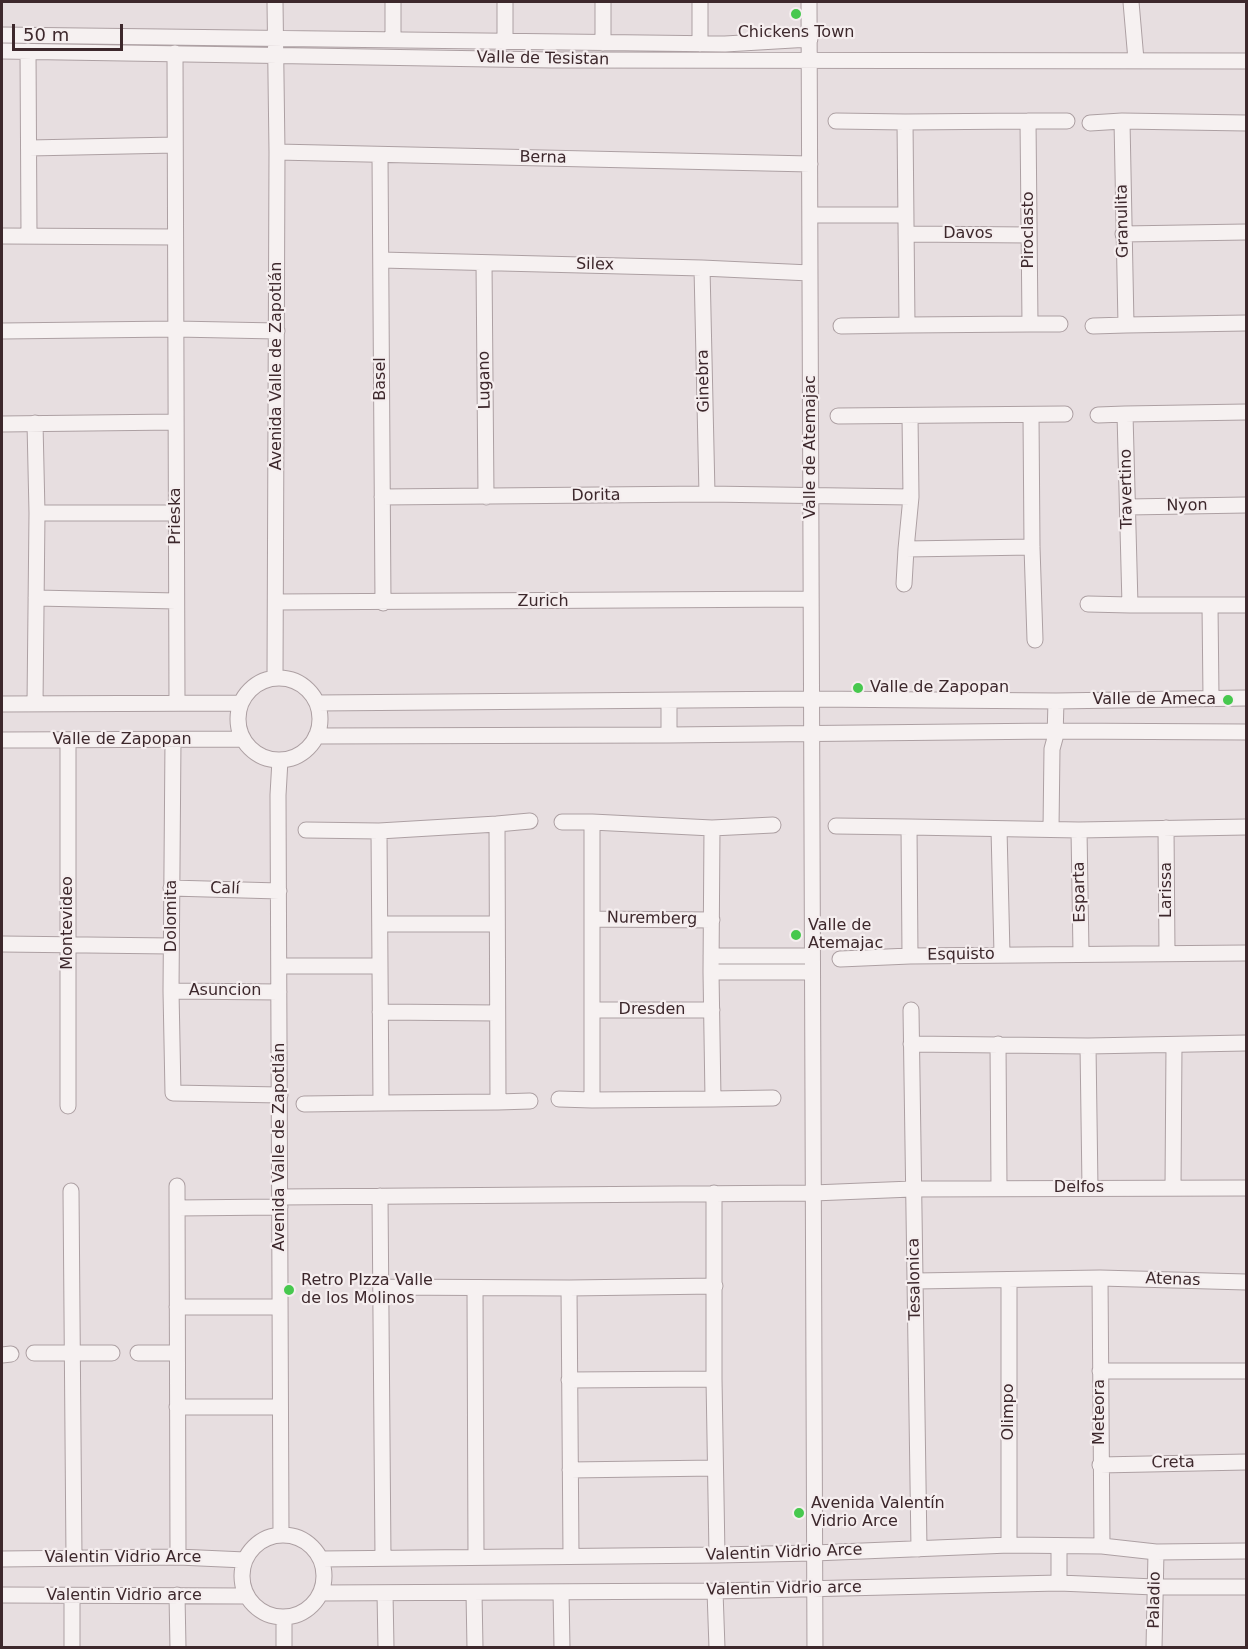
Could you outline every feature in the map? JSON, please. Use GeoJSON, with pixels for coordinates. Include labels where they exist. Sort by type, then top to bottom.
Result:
{"type":"FeatureCollection","features":[{"type":"Feature","properties":{"kind":"street","name":"Avenida Valle de Zapotlán"},"geometry":{"type":"LineString","coordinates":[[275,2],[277,152],[275,678]]}},
{"type":"Feature","properties":{"kind":"street"},"geometry":{"type":"LineString","coordinates":[[393,2],[393,40]]}},
{"type":"Feature","properties":{"kind":"street"},"geometry":{"type":"LineString","coordinates":[[505,2],[505,42]]}},
{"type":"Feature","properties":{"kind":"street"},"geometry":{"type":"LineString","coordinates":[[603,2],[603,43]]}},
{"type":"Feature","properties":{"kind":"street"},"geometry":{"type":"LineString","coordinates":[[700,2],[700,44]]}},
{"type":"Feature","properties":{"kind":"street","name":"Valle de Atemajac"},"geometry":{"type":"LineString","coordinates":[[809,2],[814,1647]]}},
{"type":"Feature","properties":{"kind":"street"},"geometry":{"type":"LineString","coordinates":[[1131,2],[1136,60]]}},
{"type":"Feature","properties":{"kind":"street"},"geometry":{"type":"LineString","coordinates":[[2,34],[700,44],[810,39]]}},
{"type":"Feature","properties":{"kind":"street","name":"Valle de Tesistan"},"geometry":{"type":"LineString","coordinates":[[2,51],[552,60],[1246,61]]}},
{"type":"Feature","properties":{"kind":"street"},"geometry":{"type":"LineString","coordinates":[[28,51],[29,235]]}},
{"type":"Feature","properties":{"kind":"street","name":"Prieska"},"geometry":{"type":"LineString","coordinates":[[175,53],[177,703]]}},
{"type":"Feature","properties":{"kind":"street"},"geometry":{"type":"LineString","coordinates":[[836,121],[1067,121]]}},
{"type":"Feature","properties":{"kind":"street"},"geometry":{"type":"LineString","coordinates":[[905,122],[907,325]]}},
{"type":"Feature","properties":{"kind":"street","name":"Piroclasto"},"geometry":{"type":"LineString","coordinates":[[1028,122],[1030,324]]}},
{"type":"Feature","properties":{"kind":"street","name":"Granulita"},"geometry":{"type":"LineString","coordinates":[[1122,122],[1126,325]]}},
{"type":"Feature","properties":{"kind":"street"},"geometry":{"type":"LineString","coordinates":[[1090,123],[1246,123]]}},
{"type":"Feature","properties":{"kind":"street"},"geometry":{"type":"LineString","coordinates":[[29,147],[175,145]]}},
{"type":"Feature","properties":{"kind":"street","name":"Berna"},"geometry":{"type":"LineString","coordinates":[[277,152],[810,164]]}},
{"type":"Feature","properties":{"kind":"street","name":"Basel"},"geometry":{"type":"LineString","coordinates":[[380,155],[383,603]]}},
{"type":"Feature","properties":{"kind":"street"},"geometry":{"type":"LineString","coordinates":[[810,215],[906,215]]}},
{"type":"Feature","properties":{"kind":"street"},"geometry":{"type":"LineString","coordinates":[[1123,234],[1246,231]]}},
{"type":"Feature","properties":{"kind":"street","name":"Davos"},"geometry":{"type":"LineString","coordinates":[[906,234],[1029,235]]}},
{"type":"Feature","properties":{"kind":"street"},"geometry":{"type":"LineString","coordinates":[[2,236],[175,237]]}},
{"type":"Feature","properties":{"kind":"street","name":"Silex"},"geometry":{"type":"LineString","coordinates":[[381,260],[810,273]]}},
{"type":"Feature","properties":{"kind":"street","name":"Lugano"},"geometry":{"type":"LineString","coordinates":[[484,263],[486,497]]}},
{"type":"Feature","properties":{"kind":"street","name":"Ginebra"},"geometry":{"type":"LineString","coordinates":[[702,268],[707,494]]}},
{"type":"Feature","properties":{"kind":"street"},"geometry":{"type":"LineString","coordinates":[[1093,326],[1246,323]]}},
{"type":"Feature","properties":{"kind":"street"},"geometry":{"type":"LineString","coordinates":[[841,326],[1060,324]]}},
{"type":"Feature","properties":{"kind":"street"},"geometry":{"type":"LineString","coordinates":[[2,331],[176,329],[277,331]]}},
{"type":"Feature","properties":{"kind":"street"},"geometry":{"type":"LineString","coordinates":[[1098,415],[1246,412]]}},
{"type":"Feature","properties":{"kind":"street"},"geometry":{"type":"LineString","coordinates":[[838,416],[1065,414]]}},
{"type":"Feature","properties":{"kind":"street","name":"Travertino"},"geometry":{"type":"LineString","coordinates":[[1125,414],[1130,605]]}},
{"type":"Feature","properties":{"kind":"street"},"geometry":{"type":"LineString","coordinates":[[1031,415],[1035,640]]}},
{"type":"Feature","properties":{"kind":"street"},"geometry":{"type":"LineString","coordinates":[[904,584],[911,497],[910,416]]}},
{"type":"Feature","properties":{"kind":"street"},"geometry":{"type":"LineString","coordinates":[[2,424],[176,422]]}},
{"type":"Feature","properties":{"kind":"street"},"geometry":{"type":"LineString","coordinates":[[35,423],[37,513],[35,704]]}},
{"type":"Feature","properties":{"kind":"street","name":"Dorita"},"geometry":{"type":"LineString","coordinates":[[382,497],[707,494],[911,497]]}},
{"type":"Feature","properties":{"kind":"street","name":"Nyon"},"geometry":{"type":"LineString","coordinates":[[1128,507],[1246,505]]}},
{"type":"Feature","properties":{"kind":"street"},"geometry":{"type":"LineString","coordinates":[[37,513],[176,513]]}},
{"type":"Feature","properties":{"kind":"street"},"geometry":{"type":"LineString","coordinates":[[906,549],[1032,547]]}},
{"type":"Feature","properties":{"kind":"street"},"geometry":{"type":"LineString","coordinates":[[36,598],[176,602]]}},
{"type":"Feature","properties":{"kind":"street","name":"Zurich"},"geometry":{"type":"LineString","coordinates":[[276,602],[810,599]]}},
{"type":"Feature","properties":{"kind":"street"},"geometry":{"type":"LineString","coordinates":[[1088,604],[1246,605]]}},
{"type":"Feature","properties":{"kind":"street"},"geometry":{"type":"LineString","coordinates":[[1210,605],[1211,698]]}},
{"type":"Feature","properties":{"kind":"street"},"geometry":{"type":"LineString","coordinates":[[275,678],[292,680],[307,689],[316,703],[320,720],[316,736],[307,748],[294,757],[280,760],[266,758],[252,750],[243,739],[238,715],[241,703],[249,690],[261,682],[275,678]]}},
{"type":"Feature","properties":{"kind":"street"},"geometry":{"type":"LineString","coordinates":[[316,703],[811,699],[1056,701],[1246,698]]}},
{"type":"Feature","properties":{"kind":"street"},"geometry":{"type":"LineString","coordinates":[[669,701],[669,735]]}},
{"type":"Feature","properties":{"kind":"street"},"geometry":{"type":"LineString","coordinates":[[1055,829],[1052,749],[1055,735],[1056,701]]}},
{"type":"Feature","properties":{"kind":"street"},"geometry":{"type":"LineString","coordinates":[[2,704],[241,703]]}},
{"type":"Feature","properties":{"kind":"street"},"geometry":{"type":"LineString","coordinates":[[316,736],[811,733],[1055,735],[1246,732]]}},
{"type":"Feature","properties":{"kind":"street","name":"Valle de Zapopan"},"geometry":{"type":"LineString","coordinates":[[2,740],[243,739]]}},
{"type":"Feature","properties":{"kind":"street","name":"Montevideo"},"geometry":{"type":"LineString","coordinates":[[68,740],[68,1106]]}},
{"type":"Feature","properties":{"kind":"street","name":"Dolomita"},"geometry":{"type":"LineString","coordinates":[[173,740],[171,888],[173,1093],[280,1095]]}},
{"type":"Feature","properties":{"kind":"street","name":"Avenida Valle de Zapotlán"},"geometry":{"type":"LineString","coordinates":[[280,760],[281,1534]]}},
{"type":"Feature","properties":{"kind":"street"},"geometry":{"type":"LineString","coordinates":[[306,830],[379,831],[530,821]]}},
{"type":"Feature","properties":{"kind":"street"},"geometry":{"type":"LineString","coordinates":[[562,822],[712,828],[773,825]]}},
{"type":"Feature","properties":{"kind":"street"},"geometry":{"type":"LineString","coordinates":[[592,822],[592,1100]]}},
{"type":"Feature","properties":{"kind":"street"},"geometry":{"type":"LineString","coordinates":[[497,824],[498,1102]]}},
{"type":"Feature","properties":{"kind":"street"},"geometry":{"type":"LineString","coordinates":[[836,826],[1079,830],[1246,827]]}},
{"type":"Feature","properties":{"kind":"street","name":"Esquisto"},"geometry":{"type":"LineString","coordinates":[[909,827],[910,956],[1246,953]]}},
{"type":"Feature","properties":{"kind":"street"},"geometry":{"type":"LineString","coordinates":[[712,828],[713,1099]]}},
{"type":"Feature","properties":{"kind":"street","name":"Larissa"},"geometry":{"type":"LineString","coordinates":[[1166,828],[1167,952]]}},
{"type":"Feature","properties":{"kind":"street"},"geometry":{"type":"LineString","coordinates":[[999,829],[1002,954]]}},
{"type":"Feature","properties":{"kind":"street","name":"Esparta"},"geometry":{"type":"LineString","coordinates":[[1079,830],[1081,953]]}},
{"type":"Feature","properties":{"kind":"street"},"geometry":{"type":"LineString","coordinates":[[379,831],[381,1103]]}},
{"type":"Feature","properties":{"kind":"street","name":"Calí"},"geometry":{"type":"LineString","coordinates":[[171,888],[279,891]]}},
{"type":"Feature","properties":{"kind":"street","name":"Nuremberg"},"geometry":{"type":"LineString","coordinates":[[592,919],[712,920]]}},
{"type":"Feature","properties":{"kind":"street"},"geometry":{"type":"LineString","coordinates":[[380,924],[496,924]]}},
{"type":"Feature","properties":{"kind":"street"},"geometry":{"type":"LineString","coordinates":[[2,944],[171,946]]}},
{"type":"Feature","properties":{"kind":"street"},"geometry":{"type":"LineString","coordinates":[[711,956],[812,964]]}},
{"type":"Feature","properties":{"kind":"street"},"geometry":{"type":"LineString","coordinates":[[840,959],[910,956]]}},
{"type":"Feature","properties":{"kind":"street"},"geometry":{"type":"LineString","coordinates":[[711,972],[812,964]]}},
{"type":"Feature","properties":{"kind":"street"},"geometry":{"type":"LineString","coordinates":[[279,966],[380,966]]}},
{"type":"Feature","properties":{"kind":"street","name":"Asuncion"},"geometry":{"type":"LineString","coordinates":[[171,991],[279,992]]}},
{"type":"Feature","properties":{"kind":"street","name":"Dresden"},"geometry":{"type":"LineString","coordinates":[[592,1010],[712,1010]]}},
{"type":"Feature","properties":{"kind":"street","name":"Tesalonica"},"geometry":{"type":"LineString","coordinates":[[911,1010],[919,1548]]}},
{"type":"Feature","properties":{"kind":"street"},"geometry":{"type":"LineString","coordinates":[[380,1012],[497,1012]]}},
{"type":"Feature","properties":{"kind":"street"},"geometry":{"type":"LineString","coordinates":[[911,1044],[1088,1046],[1246,1043]]}},
{"type":"Feature","properties":{"kind":"street"},"geometry":{"type":"LineString","coordinates":[[998,1044],[999,1188]]}},
{"type":"Feature","properties":{"kind":"street"},"geometry":{"type":"LineString","coordinates":[[1173,1188],[1174,1045]]}},
{"type":"Feature","properties":{"kind":"street"},"geometry":{"type":"LineString","coordinates":[[1088,1046],[1090,1188]]}},
{"type":"Feature","properties":{"kind":"street"},"geometry":{"type":"LineString","coordinates":[[559,1099],[774,1098]]}},
{"type":"Feature","properties":{"kind":"street"},"geometry":{"type":"LineString","coordinates":[[304,1104],[530,1101]]}},
{"type":"Feature","properties":{"kind":"street"},"geometry":{"type":"LineString","coordinates":[[177,1186],[177,1557]]}},
{"type":"Feature","properties":{"kind":"street","name":"Delfos"},"geometry":{"type":"LineString","coordinates":[[177,1208],[381,1196],[813,1193],[999,1188],[1246,1188]]}},
{"type":"Feature","properties":{"kind":"street"},"geometry":{"type":"LineString","coordinates":[[71,1191],[74,1558]]}},
{"type":"Feature","properties":{"kind":"street"},"geometry":{"type":"LineString","coordinates":[[714,1193],[717,1555]]}},
{"type":"Feature","properties":{"kind":"street"},"geometry":{"type":"LineString","coordinates":[[381,1196],[383,1558]]}},
{"type":"Feature","properties":{"kind":"street","name":"Atenas"},"geometry":{"type":"LineString","coordinates":[[916,1281],[1100,1278],[1246,1282]]}},
{"type":"Feature","properties":{"kind":"street","name":"Meteora"},"geometry":{"type":"LineString","coordinates":[[1100,1278],[1102,1546]]}},
{"type":"Feature","properties":{"kind":"street","name":"Olimpo"},"geometry":{"type":"LineString","coordinates":[[1009,1280],[1009,1545]]}},
{"type":"Feature","properties":{"kind":"street"},"geometry":{"type":"LineString","coordinates":[[382,1287],[715,1286]]}},
{"type":"Feature","properties":{"kind":"street"},"geometry":{"type":"LineString","coordinates":[[475,1288],[476,1557]]}},
{"type":"Feature","properties":{"kind":"street"},"geometry":{"type":"LineString","coordinates":[[569,1288],[571,1556]]}},
{"type":"Feature","properties":{"kind":"street"},"geometry":{"type":"LineString","coordinates":[[177,1307],[280,1307]]}},
{"type":"Feature","properties":{"kind":"street"},"geometry":{"type":"LineString","coordinates":[[34,1353],[112,1353]]}},
{"type":"Feature","properties":{"kind":"street"},"geometry":{"type":"LineString","coordinates":[[138,1353],[177,1353]]}},
{"type":"Feature","properties":{"kind":"street"},"geometry":{"type":"LineString","coordinates":[[1100,1371],[1246,1371]]}},
{"type":"Feature","properties":{"kind":"street"},"geometry":{"type":"LineString","coordinates":[[569,1380],[714,1379]]}},
{"type":"Feature","properties":{"kind":"street"},"geometry":{"type":"LineString","coordinates":[[177,1407],[280,1407]]}},
{"type":"Feature","properties":{"kind":"street","name":"Creta"},"geometry":{"type":"LineString","coordinates":[[1100,1465],[1246,1462]]}},
{"type":"Feature","properties":{"kind":"street"},"geometry":{"type":"LineString","coordinates":[[570,1470],[715,1468]]}},
{"type":"Feature","properties":{"kind":"street"},"geometry":{"type":"LineString","coordinates":[[281,1534],[304,1540],[314,1548],[321,1559],[324,1582],[321,1593],[315,1603],[296,1616],[273,1617],[253,1605],[246,1596],[242,1584],[245,1560],[259,1542],[269,1537],[281,1534]]}},
{"type":"Feature","properties":{"kind":"street","name":"Valentin Vidrio Arce"},"geometry":{"type":"LineString","coordinates":[[321,1559],[717,1555],[1009,1545],[1102,1546],[1156,1552],[1246,1551]]}},
{"type":"Feature","properties":{"kind":"street"},"geometry":{"type":"LineString","coordinates":[[1059,1546],[1059,1582]]}},
{"type":"Feature","properties":{"kind":"street","name":"Paladio"},"geometry":{"type":"LineString","coordinates":[[1154,1647],[1156,1552]]}},
{"type":"Feature","properties":{"kind":"street","name":"Valentin Vidrio Arce"},"geometry":{"type":"LineString","coordinates":[[2,1559],[177,1557],[245,1560]]}},
{"type":"Feature","properties":{"kind":"street","name":"Valentin Vidrio arce"},"geometry":{"type":"LineString","coordinates":[[321,1593],[715,1591],[1059,1582],[1155,1587],[1246,1587]]}},
{"type":"Feature","properties":{"kind":"street"},"geometry":{"type":"LineString","coordinates":[[715,1591],[717,1647]]}},
{"type":"Feature","properties":{"kind":"street"},"geometry":{"type":"LineString","coordinates":[[385,1593],[386,1647]]}},
{"type":"Feature","properties":{"kind":"street"},"geometry":{"type":"LineString","coordinates":[[474,1593],[475,1647]]}},
{"type":"Feature","properties":{"kind":"street"},"geometry":{"type":"LineString","coordinates":[[561,1593],[562,1647]]}},
{"type":"Feature","properties":{"kind":"street"},"geometry":{"type":"LineString","coordinates":[[177,1595],[178,1647]]}},
{"type":"Feature","properties":{"kind":"street","name":"Valentin Vidrio arce"},"geometry":{"type":"LineString","coordinates":[[2,1596],[246,1596]]}},
{"type":"Feature","properties":{"kind":"street"},"geometry":{"type":"LineString","coordinates":[[72,1596],[72,1647]]}},
{"type":"Feature","properties":{"kind":"street"},"geometry":{"type":"LineString","coordinates":[[284,1647],[285,1618]]}},
{"type":"Feature","properties":{"kind":"place","name":"Chickens Town"},"geometry":{"type":"Point","coordinates":[796,14]}},
{"type":"Feature","properties":{"kind":"place","name":"Valle de Zapopan"},"geometry":{"type":"Point","coordinates":[858,688]}},
{"type":"Feature","properties":{"kind":"place","name":"Valle de Ameca"},"geometry":{"type":"Point","coordinates":[1228,700]}},
{"type":"Feature","properties":{"kind":"place","name":"Valle de Atemajac"},"geometry":{"type":"Point","coordinates":[796,935]}},
{"type":"Feature","properties":{"kind":"place","name":"Retro PIzza Valle de los Molinos"},"geometry":{"type":"Point","coordinates":[289,1290]}},
{"type":"Feature","properties":{"kind":"place","name":"Avenida Valentín Vidrio Arce"},"geometry":{"type":"Point","coordinates":[799,1513]}}]}
